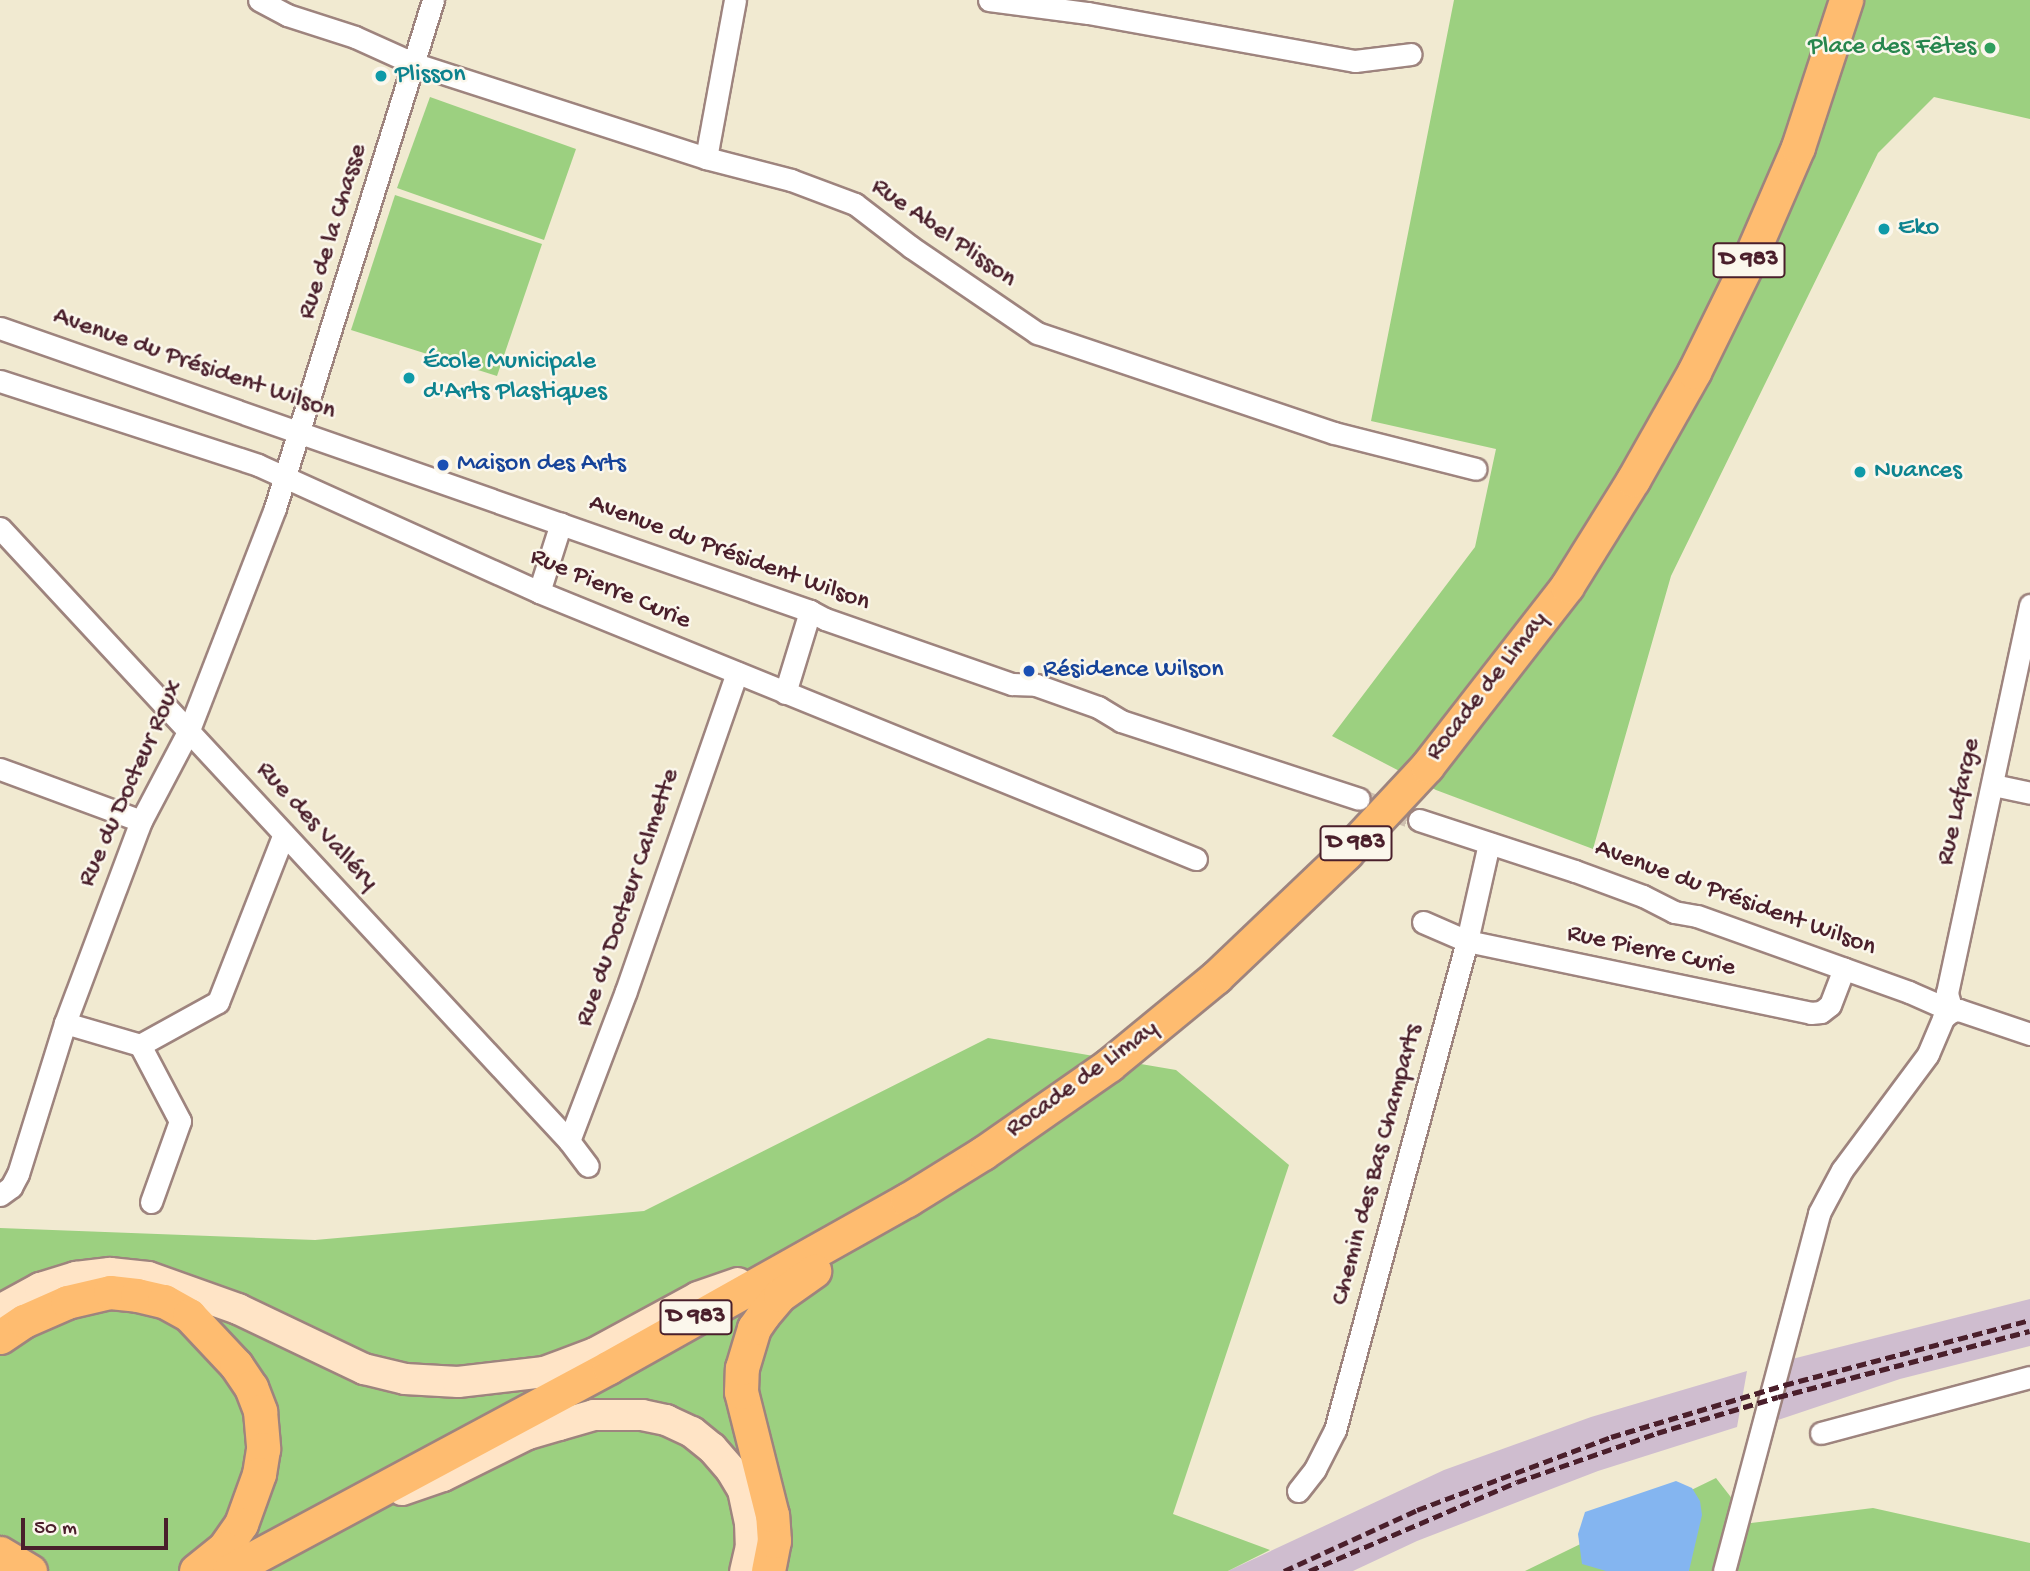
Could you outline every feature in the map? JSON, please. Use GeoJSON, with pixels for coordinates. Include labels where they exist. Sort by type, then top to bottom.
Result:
{"type":"FeatureCollection","features":[{"type":"Feature","properties":{"kind":"main road","name":"Rocade de Limay"},"geometry":{"type":"LineString","coordinates":[[907,1200],[983,1153],[1109,1065],[1216,978],[1346,853],[1436,756],[1567,586],[1633,480],[1694,372],[1750,258],[1798,147],[1846,0]]}},
{"type":"Feature","properties":{"kind":"main road","name":"D 983"},"geometry":{"type":"LineString","coordinates":[[229,1571],[353,1507],[907,1200]]}},
{"type":"Feature","properties":{"kind":"main road"},"geometry":{"type":"LineString","coordinates":[[768,1571],[774,1541],[772,1515],[741,1392],[742,1368],[754,1328],[780,1295],[838,1255],[907,1200]]}},
{"type":"Feature","properties":{"kind":"main road"},"geometry":{"type":"LineString","coordinates":[[0,1310],[40,1288],[76,1277],[110,1273],[148,1277],[238,1310],[364,1368],[405,1379],[458,1382],[544,1372],[595,1353],[698,1297],[783,1267]]}},
{"type":"Feature","properties":{"kind":"main road"},"geometry":{"type":"LineString","coordinates":[[0,1337],[24,1321],[67,1302],[110,1292],[137,1295],[164,1301],[189,1315],[236,1366],[251,1387],[260,1411],[263,1449],[259,1474],[241,1524],[224,1548],[196,1571]]}},
{"type":"Feature","properties":{"kind":"main road"},"geometry":{"type":"LineString","coordinates":[[353,1507],[443,1476],[528,1434],[594,1415],[642,1415],[666,1420],[692,1432],[712,1448],[731,1470],[743,1490],[750,1522],[751,1546],[745,1571]]}},
{"type":"Feature","properties":{"kind":"main road"},"geometry":{"type":"LineString","coordinates":[[0,1553],[30,1571]]}},
{"type":"Feature","properties":{"kind":"main road"},"geometry":{"type":"LineString","coordinates":[[0,1567],[6,1571]]}},
{"type":"Feature","properties":{"kind":"street","name":"Rue Abel Plisson"},"geometry":{"type":"LineString","coordinates":[[259,0],[287,15],[355,37],[415,64],[706,158],[791,180],[855,204],[911,247],[1038,333],[1334,433],[1476,469]]}},
{"type":"Feature","properties":{"kind":"street","name":"Rue de la Chasse"},"geometry":{"type":"LineString","coordinates":[[285,479],[433,0]]}},
{"type":"Feature","properties":{"kind":"street"},"geometry":{"type":"LineString","coordinates":[[706,158],[735,0]]}},
{"type":"Feature","properties":{"kind":"street"},"geometry":{"type":"LineString","coordinates":[[989,0],[1089,7],[1354,61],[1411,54]]}},
{"type":"Feature","properties":{"kind":"street","name":"Avenue du Président Wilson"},"geometry":{"type":"LineString","coordinates":[[0,328],[561,523],[1012,684],[1036,685],[1098,707],[1121,721],[1359,799]]}},
{"type":"Feature","properties":{"kind":"street","name":"Rue Pierre Curie"},"geometry":{"type":"LineString","coordinates":[[0,382],[258,465],[539,592],[1196,859]]}},
{"type":"Feature","properties":{"kind":"street","name":"Rue du Docteur Roux"},"geometry":{"type":"LineString","coordinates":[[3,1193],[15,1181],[65,1023],[141,821],[189,730],[285,479]]}},
{"type":"Feature","properties":{"kind":"street"},"geometry":{"type":"LineString","coordinates":[[539,592],[561,523]]}},
{"type":"Feature","properties":{"kind":"street","name":"Rue des Valléry"},"geometry":{"type":"LineString","coordinates":[[0,528],[569,1141],[588,1167]]}},
{"type":"Feature","properties":{"kind":"street","name":"Rue Lafarge"},"geometry":{"type":"LineString","coordinates":[[1952,1011],[1947,993],[2030,605]]}},
{"type":"Feature","properties":{"kind":"street"},"geometry":{"type":"LineString","coordinates":[[785,693],[810,611]]}},
{"type":"Feature","properties":{"kind":"street","name":"Rue du Docteur Calmette"},"geometry":{"type":"LineString","coordinates":[[569,1141],[626,991],[737,673]]}},
{"type":"Feature","properties":{"kind":"street"},"geometry":{"type":"LineString","coordinates":[[0,769],[141,821]]}},
{"type":"Feature","properties":{"kind":"street"},"geometry":{"type":"LineString","coordinates":[[1993,785],[2030,793]]}},
{"type":"Feature","properties":{"kind":"street","name":"Avenue du Président Wilson"},"geometry":{"type":"LineString","coordinates":[[1419,820],[1596,878],[1674,912],[1697,916],[1952,1011],[1959,1010],[2030,1034]]}},
{"type":"Feature","properties":{"kind":"street"},"geometry":{"type":"LineString","coordinates":[[65,1023],[140,1045],[218,1002],[284,834]]}},
{"type":"Feature","properties":{"kind":"street","name":"Chemin des Bas Champarts"},"geometry":{"type":"LineString","coordinates":[[1297,1492],[1315,1469],[1335,1430],[1467,941],[1489,843]]}},
{"type":"Feature","properties":{"kind":"street","name":"Rue Pierre Curie"},"geometry":{"type":"LineString","coordinates":[[1423,922],[1467,941],[1811,1013],[1821,1012],[1830,1005],[1844,969]]}},
{"type":"Feature","properties":{"kind":"street"},"geometry":{"type":"LineString","coordinates":[[1724,1571],[1819,1213],[1842,1170],[1928,1054],[1944,1018],[1952,1011]]}},
{"type":"Feature","properties":{"kind":"street"},"geometry":{"type":"LineString","coordinates":[[140,1045],[180,1121],[151,1202]]}},
{"type":"Feature","properties":{"kind":"street"},"geometry":{"type":"LineString","coordinates":[[1821,1433],[2030,1377]]}},
{"type":"Feature","properties":{"kind":"shaded area"},"geometry":{"type":"Polygon","coordinates":[[[2030,1299],[2030,1346],[1900,1379],[1778,1420],[1792,1359],[2030,1299]]]}},
{"type":"Feature","properties":{"kind":"shaded area"},"geometry":{"type":"Polygon","coordinates":[[[1747,1371],[1737,1427],[1598,1471],[1417,1541],[1353,1571],[1228,1571],[1444,1470],[1591,1417],[1747,1371]]]}},
{"type":"Feature","properties":{"kind":"green space"},"geometry":{"type":"Polygon","coordinates":[[[1454,0],[2030,0],[2030,119],[1934,97],[1878,153],[1671,576],[1593,849],[1436,790],[1332,736],[1475,547],[1496,449],[1371,421],[1454,0]]]}},
{"type":"Feature","properties":{"kind":"green space"},"geometry":{"type":"Polygon","coordinates":[[[430,97],[576,149],[544,240],[397,188],[430,97]]]}},
{"type":"Feature","properties":{"kind":"green space"},"geometry":{"type":"Polygon","coordinates":[[[395,195],[542,244],[497,376],[351,330],[395,195]]]}},
{"type":"Feature","properties":{"kind":"green space"},"geometry":{"type":"Polygon","coordinates":[[[988,1038],[1176,1070],[1289,1165],[1173,1514],[1270,1550],[1228,1571],[0,1571],[0,1228],[315,1240],[644,1211],[988,1038]]]}},
{"type":"Feature","properties":{"kind":"green space"},"geometry":{"type":"Polygon","coordinates":[[[1716,1478],[1751,1523],[1873,1508],[2030,1543],[2030,1571],[1525,1571],[1716,1478]]]}},
{"type":"Feature","properties":{"kind":"water"},"geometry":{"type":"Polygon","coordinates":[[[1676,1481],[1692,1488],[1700,1501],[1702,1515],[1689,1571],[1606,1571],[1582,1564],[1578,1534],[1585,1512],[1676,1481]]]}},
{"type":"Feature","properties":{"kind":"tunnel"},"geometry":{"type":"LineString","coordinates":[[1359,799],[1419,820]]}},
{"type":"Feature","properties":{"kind":"railway"},"geometry":{"type":"LineString","coordinates":[[1284,1571],[1417,1510],[1611,1437],[1784,1385],[2030,1320]]}},
{"type":"Feature","properties":{"kind":"railway"},"geometry":{"type":"LineString","coordinates":[[1309,1571],[1517,1482],[1657,1433],[1778,1397],[2030,1331]]}},
{"type":"Feature","properties":{"kind":"place","name":"Place des Fêtes"},"geometry":{"type":"Point","coordinates":[1990,48]}},
{"type":"Feature","properties":{"kind":"place","name":"Plisson"},"geometry":{"type":"Point","coordinates":[381,76]}},
{"type":"Feature","properties":{"kind":"place","name":"Eko"},"geometry":{"type":"Point","coordinates":[1884,229]}},
{"type":"Feature","properties":{"kind":"place","name":"École Municipale d'Arts Plastiques"},"geometry":{"type":"Point","coordinates":[409,378]}},
{"type":"Feature","properties":{"kind":"place","name":"Maison des Arts"},"geometry":{"type":"Point","coordinates":[443,465]}},
{"type":"Feature","properties":{"kind":"place","name":"Nuances"},"geometry":{"type":"Point","coordinates":[1860,472]}},
{"type":"Feature","properties":{"kind":"place","name":"Résidence Wilson"},"geometry":{"type":"Point","coordinates":[1029,671]}}]}
